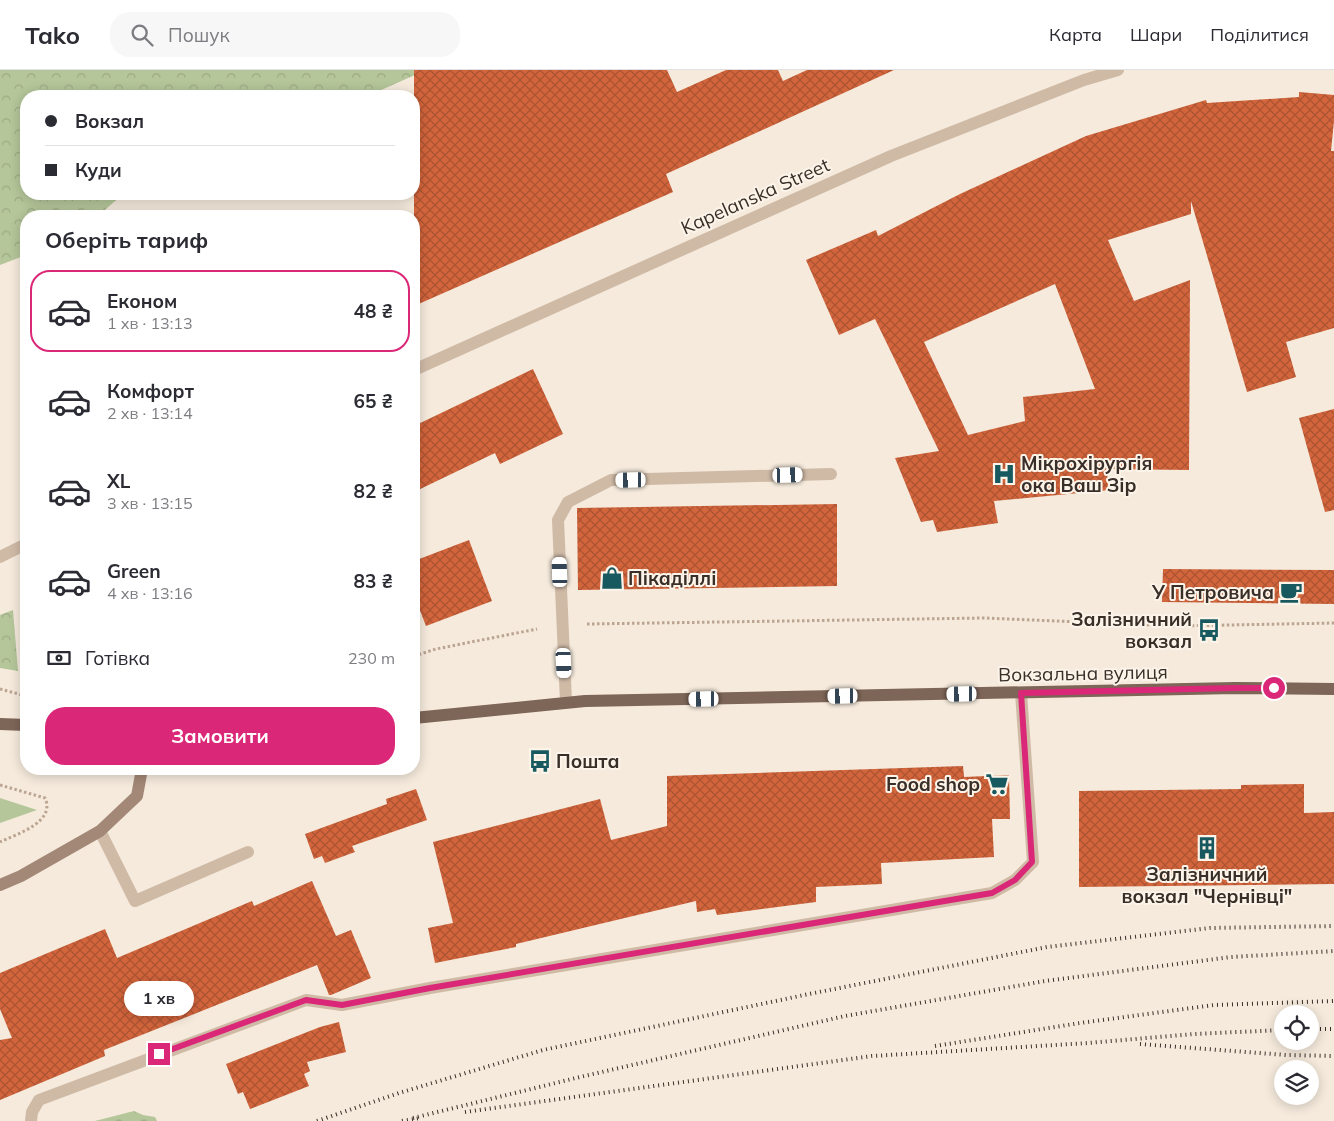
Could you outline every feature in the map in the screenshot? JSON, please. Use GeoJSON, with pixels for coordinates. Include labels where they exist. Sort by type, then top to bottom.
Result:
{"type":"FeatureCollection","features":[{"type":"Feature","properties":{"kind":"main road","name":"Вокзальна вулиця"},"geometry":{"type":"LineString","coordinates":[[420,717],[566,702],[1235,688],[1334,689]]}},
{"type":"Feature","properties":{"kind":"main road"},"geometry":{"type":"LineString","coordinates":[[0,724],[20,725]]}},
{"type":"Feature","properties":{"kind":"street","name":"Kapelanska Street"},"geometry":{"type":"LineString","coordinates":[[420,367],[891,156],[1084,80],[1118,70]]}},
{"type":"Feature","properties":{"kind":"street"},"geometry":{"type":"LineString","coordinates":[[566,702],[558,520],[568,502],[611,480],[831,474]]}},
{"type":"Feature","properties":{"kind":"street"},"geometry":{"type":"LineString","coordinates":[[0,557],[20,547]]}},
{"type":"Feature","properties":{"kind":"street"},"geometry":{"type":"LineString","coordinates":[[31,1121],[32,1112],[39,1100],[306,1000],[342,1005],[430,988],[992,893],[1015,880],[1032,862],[1021,693]]}},
{"type":"Feature","properties":{"kind":"street"},"geometry":{"type":"LineString","coordinates":[[0,885],[21,876],[100,831],[137,796],[141,775]]}},
{"type":"Feature","properties":{"kind":"street"},"geometry":{"type":"LineString","coordinates":[[100,831],[135,901],[248,852]]}},
{"type":"Feature","properties":{"kind":"path"},"geometry":{"type":"LineString","coordinates":[[420,654],[436,649],[563,624],[984,618],[1177,626],[1334,624]]}},
{"type":"Feature","properties":{"kind":"path"},"geometry":{"type":"LineString","coordinates":[[0,689],[20,694]]}},
{"type":"Feature","properties":{"kind":"path"},"geometry":{"type":"LineString","coordinates":[[0,785],[45,798],[48,803],[47,810],[42,819],[33,826],[0,842]]}},
{"type":"Feature","properties":{"kind":"green space"},"geometry":{"type":"Polygon","coordinates":[[[0,70],[426,70],[381,90],[20,90],[20,200],[116,200],[105,210],[20,210],[20,257],[0,265],[0,70]]]}},
{"type":"Feature","properties":{"kind":"green space"},"geometry":{"type":"Polygon","coordinates":[[[13,610],[18,671],[0,668],[0,615],[13,610]]]}},
{"type":"Feature","properties":{"kind":"green space"},"geometry":{"type":"Polygon","coordinates":[[[0,798],[37,810],[0,823],[0,798]]]}},
{"type":"Feature","properties":{"kind":"green space"},"geometry":{"type":"Polygon","coordinates":[[[134,1111],[155,1117],[157,1121],[95,1121],[134,1111]]]}},
{"type":"Feature","properties":{"kind":"building"},"geometry":{"type":"Polygon","coordinates":[[[414,70],[667,70],[677,92],[726,70],[778,70],[783,81],[807,70],[894,70],[666,174],[673,192],[420,303],[420,210],[414,210],[414,200],[420,200],[420,90],[414,90],[414,70]]]}},
{"type":"Feature","properties":{"kind":"building"},"geometry":{"type":"Polygon","coordinates":[[[1299,92],[1334,95],[1331,151],[1334,151],[1334,328],[1286,342],[1296,377],[1247,392],[1191,201],[1191,214],[1108,240],[1134,301],[1190,280],[1189,470],[1106,469],[1110,490],[994,501],[998,523],[937,532],[933,520],[921,522],[895,458],[939,451],[875,319],[839,335],[806,260],[876,230],[878,236],[960,194],[1086,136],[1206,100],[1207,103],[1299,97],[1299,92]],[[1055,284],[924,342],[968,435],[1025,421],[1023,397],[1095,389],[1055,284]]]}},
{"type":"Feature","properties":{"kind":"building"},"geometry":{"type":"Polygon","coordinates":[[[533,369],[563,434],[500,464],[495,453],[420,489],[420,423],[533,369]]]}},
{"type":"Feature","properties":{"kind":"building"},"geometry":{"type":"Polygon","coordinates":[[[1334,409],[1334,510],[1325,512],[1299,418],[1334,409]]]}},
{"type":"Feature","properties":{"kind":"building"},"geometry":{"type":"Polygon","coordinates":[[[837,504],[837,586],[578,590],[577,508],[837,504]]]}},
{"type":"Feature","properties":{"kind":"building"},"geometry":{"type":"Polygon","coordinates":[[[469,540],[492,601],[426,626],[420,610],[420,559],[469,540]]]}},
{"type":"Feature","properties":{"kind":"building"},"geometry":{"type":"Polygon","coordinates":[[[1163,569],[1334,570],[1334,604],[1162,602],[1163,569]]]}},
{"type":"Feature","properties":{"kind":"building"},"geometry":{"type":"Polygon","coordinates":[[[963,766],[964,777],[1009,775],[1010,819],[992,819],[994,857],[881,863],[882,884],[816,887],[816,902],[717,915],[715,909],[697,912],[696,901],[516,944],[516,947],[435,963],[428,928],[453,923],[433,842],[600,799],[611,840],[667,826],[667,776],[963,766]]]}},
{"type":"Feature","properties":{"kind":"building","name":"Залізничний вокзал \"Чернівці\""},"geometry":{"type":"Polygon","coordinates":[[[1304,784],[1304,813],[1334,812],[1334,884],[1079,887],[1079,791],[1241,789],[1241,785],[1304,784]]]}},
{"type":"Feature","properties":{"kind":"building"},"geometry":{"type":"Polygon","coordinates":[[[416,789],[427,820],[352,846],[355,852],[325,863],[322,856],[314,859],[305,834],[387,804],[386,799],[416,789]]]}},
{"type":"Feature","properties":{"kind":"building"},"geometry":{"type":"Polygon","coordinates":[[[312,881],[336,936],[351,930],[371,978],[329,995],[317,965],[104,1050],[105,1056],[0,1100],[0,1040],[12,1038],[0,1009],[0,973],[105,929],[117,958],[252,901],[254,906],[312,881]]]}},
{"type":"Feature","properties":{"kind":"building"},"geometry":{"type":"Polygon","coordinates":[[[339,1022],[346,1052],[307,1062],[310,1071],[304,1074],[309,1086],[250,1109],[243,1092],[238,1094],[226,1064],[320,1027],[339,1022]]]}},
{"type":"Feature","properties":{"kind":"railway"},"geometry":{"type":"LineString","coordinates":[[317,1121],[399,1093],[543,1050],[809,994],[1047,947],[1210,928],[1334,926]]}},
{"type":"Feature","properties":{"kind":"railway"},"geometry":{"type":"LineString","coordinates":[[413,1118],[580,1077],[845,1016],[1045,981],[1231,957],[1334,951]]}},
{"type":"Feature","properties":{"kind":"railway"},"geometry":{"type":"LineString","coordinates":[[935,1046],[1080,1023],[1214,1005],[1334,1001]]}},
{"type":"Feature","properties":{"kind":"railway"},"geometry":{"type":"LineString","coordinates":[[1319,1029],[1334,1029]]}},
{"type":"Feature","properties":{"kind":"railway"},"geometry":{"type":"LineString","coordinates":[[465,1112],[872,1056],[1274,1030]]}},
{"type":"Feature","properties":{"kind":"railway"},"geometry":{"type":"LineString","coordinates":[[1140,1044],[1286,1055],[1334,1056]]}},
{"type":"Feature","properties":{"kind":"railway"},"geometry":{"type":"LineString","coordinates":[[402,1121],[420,1118]]}},
{"type":"Feature","properties":{"kind":"place","name":"Мікрохірургія ока Ваш Зір"},"geometry":{"type":"Point","coordinates":[1004,474]}},
{"type":"Feature","properties":{"kind":"place","name":"Пікаділлі"},"geometry":{"type":"Point","coordinates":[612,578]}},
{"type":"Feature","properties":{"kind":"place","name":"У Петровича"},"geometry":{"type":"Point","coordinates":[1291,592]}},
{"type":"Feature","properties":{"kind":"place","name":"Залізничний вокзал"},"geometry":{"type":"Point","coordinates":[1209,630]}},
{"type":"Feature","properties":{"kind":"place","name":"Пошта"},"geometry":{"type":"Point","coordinates":[540,761]}},
{"type":"Feature","properties":{"kind":"place","name":"Food shop"},"geometry":{"type":"Point","coordinates":[997,784]}},
{"type":"Feature","properties":{"kind":"place","name":"Залізничний вокзал \"Чернівці\""},"geometry":{"type":"Point","coordinates":[1207,848]}},
{"type":"Feature","properties":{"kind":"route"},"geometry":{"type":"LineString","coordinates":[[159,1054],[306,1000],[342,1005],[430,988],[992,893],[1015,880],[1032,862],[1021,693],[1274,688]]}}]}
